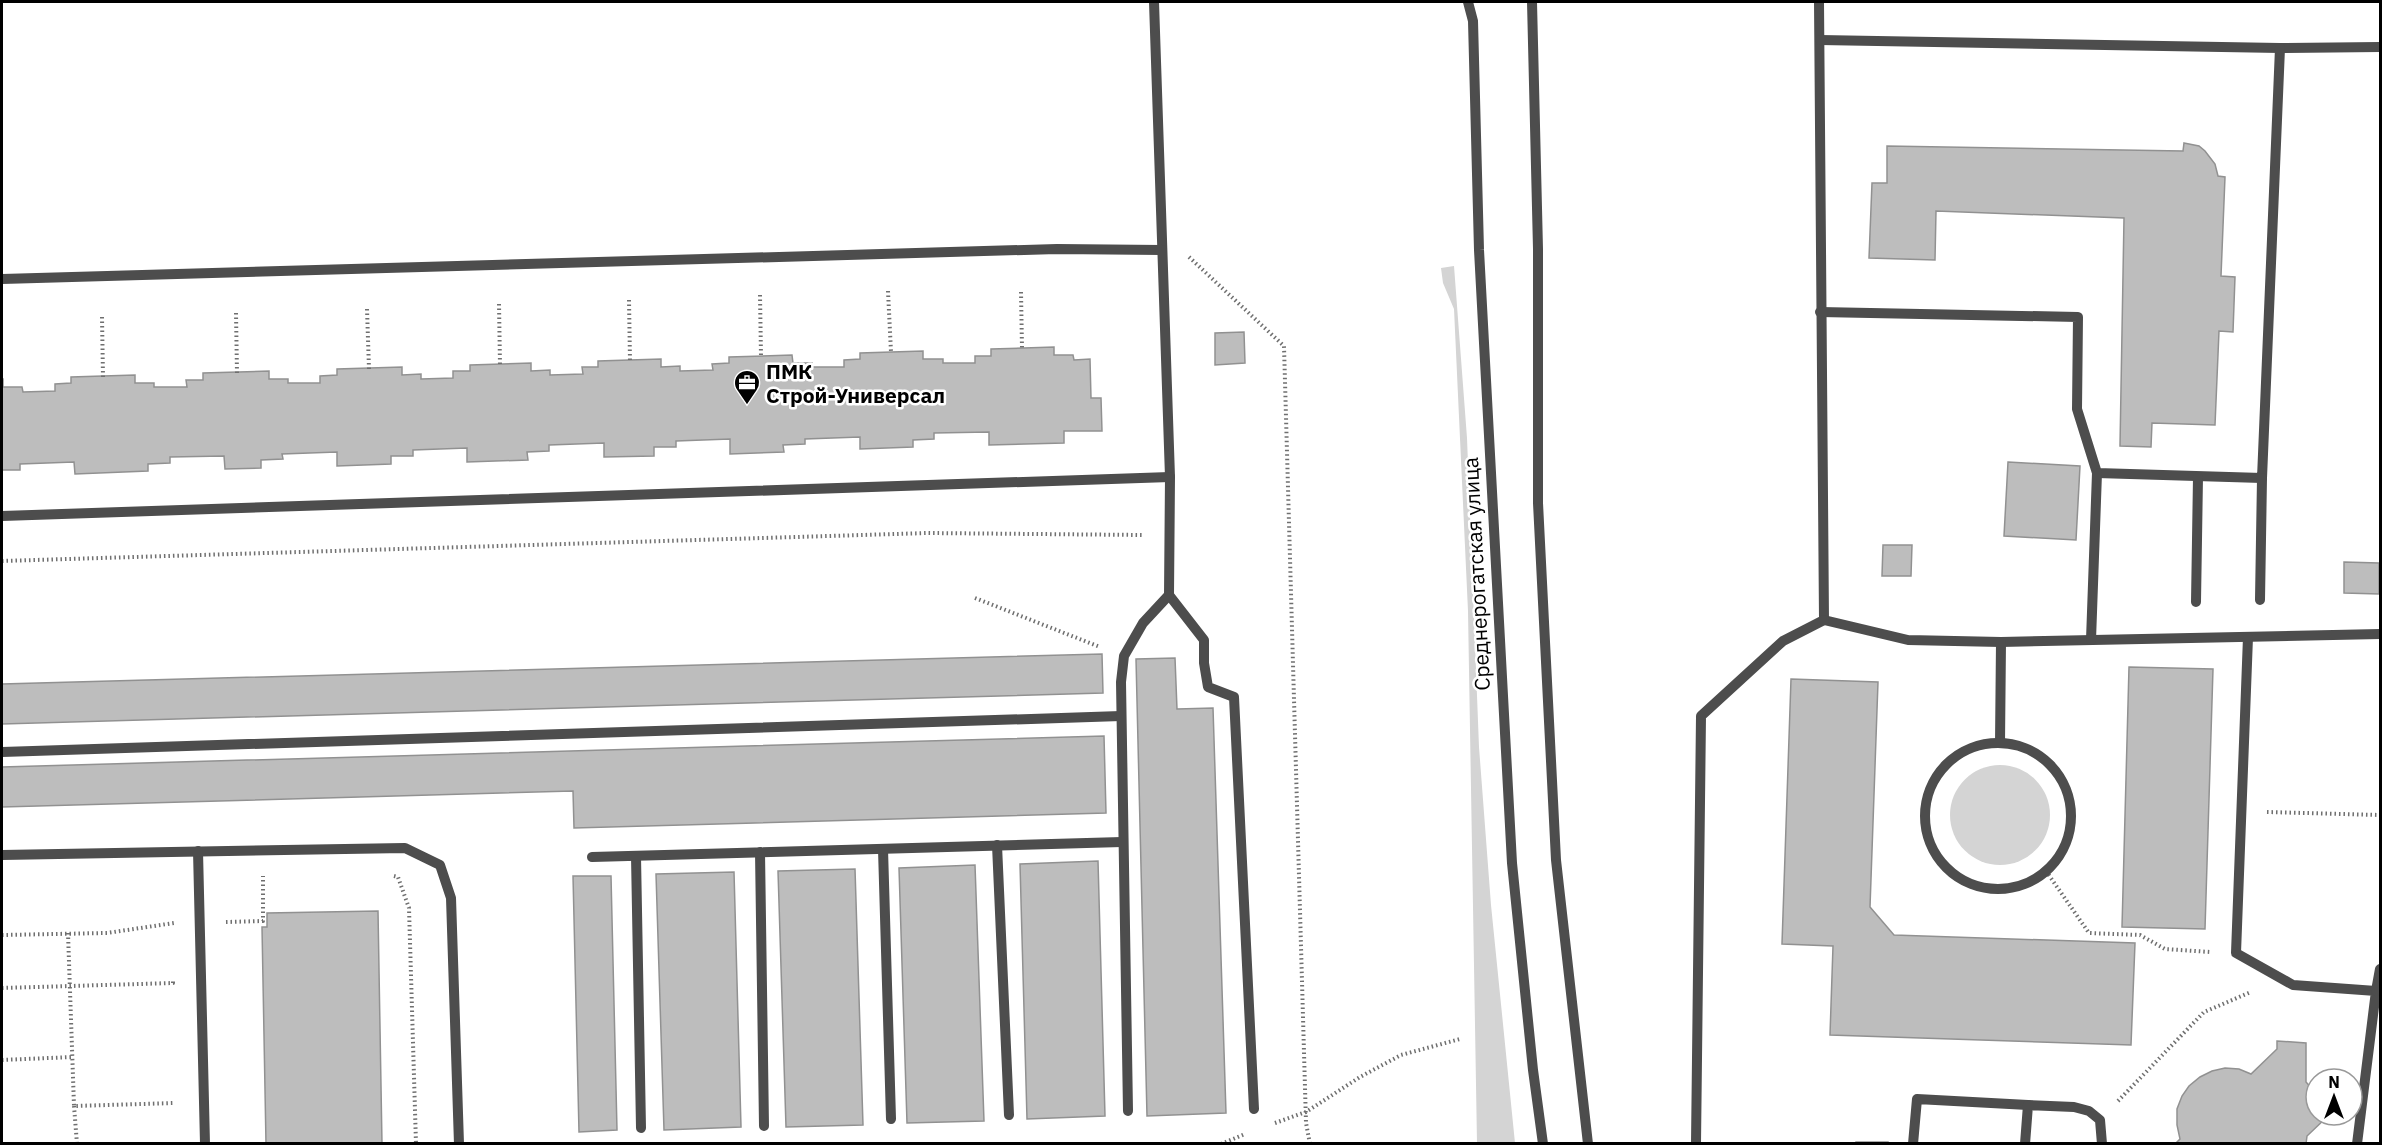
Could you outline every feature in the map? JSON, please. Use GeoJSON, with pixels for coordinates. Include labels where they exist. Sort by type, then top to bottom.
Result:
{"type":"FeatureCollection","features":[{"type":"Feature","properties":{"kind":"street"},"geometry":{"type":"LineString","coordinates":[[1128,1111],[1121,682],[1124,656],[1143,623],[1168,595],[1170,534],[1154,2]]}},
{"type":"Feature","properties":{"kind":"street","name":"Среднерогатская улица"},"geometry":{"type":"LineString","coordinates":[[1468,2],[1473,21],[1479,250],[1512,863],[1533,1070],[1543,1143]]}},
{"type":"Feature","properties":{"kind":"street"},"geometry":{"type":"LineString","coordinates":[[1532,2],[1538,249],[1538,503],[1556,860],[1588,1143]]}},
{"type":"Feature","properties":{"kind":"street"},"geometry":{"type":"LineString","coordinates":[[1819,2],[1824,620]]}},
{"type":"Feature","properties":{"kind":"street"},"geometry":{"type":"LineString","coordinates":[[1820,40],[2280,48],[2380,47]]}},
{"type":"Feature","properties":{"kind":"street"},"geometry":{"type":"LineString","coordinates":[[2260,600],[2262,478],[2280,48]]}},
{"type":"Feature","properties":{"kind":"street"},"geometry":{"type":"LineString","coordinates":[[2,279],[1057,249],[1162,250]]}},
{"type":"Feature","properties":{"kind":"street"},"geometry":{"type":"LineString","coordinates":[[1820,312],[2078,317],[2077,409],[2097,473],[2091,640]]}},
{"type":"Feature","properties":{"kind":"street"},"geometry":{"type":"LineString","coordinates":[[2097,473],[2262,478]]}},
{"type":"Feature","properties":{"kind":"street"},"geometry":{"type":"LineString","coordinates":[[2,516],[1170,477]]}},
{"type":"Feature","properties":{"kind":"street"},"geometry":{"type":"LineString","coordinates":[[2196,602],[2198,477]]}},
{"type":"Feature","properties":{"kind":"street"},"geometry":{"type":"LineString","coordinates":[[1168,595],[1204,640],[1204,663],[1208,687],[1234,697],[1254,1109]]}},
{"type":"Feature","properties":{"kind":"street"},"geometry":{"type":"LineString","coordinates":[[1695,1143],[1701,716],[1783,641],[1824,620],[1908,640],[2001,642],[2380,634]]}},
{"type":"Feature","properties":{"kind":"street"},"geometry":{"type":"LineString","coordinates":[[2248,637],[2236,953],[2293,985],[2376,991]]}},
{"type":"Feature","properties":{"kind":"street"},"geometry":{"type":"LineString","coordinates":[[2000,743],[2001,642]]}},
{"type":"Feature","properties":{"kind":"street"},"geometry":{"type":"LineString","coordinates":[[2,752],[1121,716]]}},
{"type":"Feature","properties":{"kind":"street"},"geometry":{"type":"LineString","coordinates":[[2000,743],[2024,747],[2047,760],[2061,777],[2070,801],[2072,815],[2068,840],[2062,852],[2046,871],[2015,888],[1981,888],[1967,883],[1946,869],[1936,857],[1926,833],[1925,802],[1942,768],[1963,750],[2000,743]]}},
{"type":"Feature","properties":{"kind":"street"},"geometry":{"type":"LineString","coordinates":[[592,857],[1122,842]]}},
{"type":"Feature","properties":{"kind":"street"},"geometry":{"type":"LineString","coordinates":[[997,845],[1009,1115]]}},
{"type":"Feature","properties":{"kind":"street"},"geometry":{"type":"LineString","coordinates":[[2,855],[405,848],[440,865],[451,898],[459,1143]]}},
{"type":"Feature","properties":{"kind":"street"},"geometry":{"type":"LineString","coordinates":[[883,849],[891,1119]]}},
{"type":"Feature","properties":{"kind":"street"},"geometry":{"type":"LineString","coordinates":[[198,850],[205,1143]]}},
{"type":"Feature","properties":{"kind":"street"},"geometry":{"type":"LineString","coordinates":[[760,852],[764,1125]]}},
{"type":"Feature","properties":{"kind":"street"},"geometry":{"type":"LineString","coordinates":[[636,856],[641,1128]]}},
{"type":"Feature","properties":{"kind":"street"},"geometry":{"type":"LineString","coordinates":[[2357,1143],[2380,969]]}},
{"type":"Feature","properties":{"kind":"street"},"geometry":{"type":"LineString","coordinates":[[1913,1143],[1917,1099],[2082,1109],[2089,1111],[2100,1120],[2102,1143]]}},
{"type":"Feature","properties":{"kind":"street"},"geometry":{"type":"LineString","coordinates":[[2025,1143],[2028,1105]]}},
{"type":"Feature","properties":{"kind":"path"},"geometry":{"type":"LineString","coordinates":[[1182,251],[1284,346],[1306,1112],[1310,1143]]}},
{"type":"Feature","properties":{"kind":"path"},"geometry":{"type":"LineString","coordinates":[[888,291],[891,352]]}},
{"type":"Feature","properties":{"kind":"path"},"geometry":{"type":"LineString","coordinates":[[1021,292],[1022,348]]}},
{"type":"Feature","properties":{"kind":"path"},"geometry":{"type":"LineString","coordinates":[[760,295],[761,357]]}},
{"type":"Feature","properties":{"kind":"path"},"geometry":{"type":"LineString","coordinates":[[629,300],[630,361]]}},
{"type":"Feature","properties":{"kind":"path"},"geometry":{"type":"LineString","coordinates":[[499,304],[500,364]]}},
{"type":"Feature","properties":{"kind":"path"},"geometry":{"type":"LineString","coordinates":[[367,309],[369,369]]}},
{"type":"Feature","properties":{"kind":"path"},"geometry":{"type":"LineString","coordinates":[[236,313],[237,373]]}},
{"type":"Feature","properties":{"kind":"path"},"geometry":{"type":"LineString","coordinates":[[102,317],[103,377]]}},
{"type":"Feature","properties":{"kind":"path"},"geometry":{"type":"LineString","coordinates":[[2,561],[928,533],[1170,534]]}},
{"type":"Feature","properties":{"kind":"path"},"geometry":{"type":"LineString","coordinates":[[975,598],[1124,656]]}},
{"type":"Feature","properties":{"kind":"path"},"geometry":{"type":"LineString","coordinates":[[2241,812],[2380,815]]}},
{"type":"Feature","properties":{"kind":"path"},"geometry":{"type":"LineString","coordinates":[[2,935],[107,933],[172,923],[263,921],[262,867]]}},
{"type":"Feature","properties":{"kind":"path"},"geometry":{"type":"LineString","coordinates":[[2046,871],[2089,933],[2140,935],[2165,949],[2236,953]]}},
{"type":"Feature","properties":{"kind":"path"},"geometry":{"type":"LineString","coordinates":[[388,873],[398,878],[410,909],[416,1143]]}},
{"type":"Feature","properties":{"kind":"path"},"geometry":{"type":"LineString","coordinates":[[172,923],[172,933]]}},
{"type":"Feature","properties":{"kind":"path"},"geometry":{"type":"LineString","coordinates":[[68,933],[77,1143]]}},
{"type":"Feature","properties":{"kind":"path"},"geometry":{"type":"LineString","coordinates":[[2,988],[173,983],[172,973]]}},
{"type":"Feature","properties":{"kind":"path"},"geometry":{"type":"LineString","coordinates":[[2100,1120],[2204,1012],[2283,980]]}},
{"type":"Feature","properties":{"kind":"path"},"geometry":{"type":"LineString","coordinates":[[1274,1124],[1306,1112],[1360,1077],[1401,1055],[1460,1039]]}},
{"type":"Feature","properties":{"kind":"path"},"geometry":{"type":"LineString","coordinates":[[2,1060],[73,1057]]}},
{"type":"Feature","properties":{"kind":"path"},"geometry":{"type":"LineString","coordinates":[[74,1106],[175,1103]]}},
{"type":"Feature","properties":{"kind":"path"},"geometry":{"type":"LineString","coordinates":[[1221,1143],[1252,1132]]}},
{"type":"Feature","properties":{"kind":"shaded area"},"geometry":{"type":"Polygon","coordinates":[[[1454,266],[1467,438],[1479,747],[1491,905],[1515,1143],[1477,1143],[1468,611],[1454,309],[1443,283],[1441,268],[1454,266]]]}},
{"type":"Feature","properties":{"kind":"shaded area"},"geometry":{"type":"Polygon","coordinates":[[[2000,765],[2019,769],[2035,780],[2046,796],[2050,815],[2046,834],[2035,850],[2019,861],[2000,865],[1981,861],[1965,850],[1954,834],[1950,815],[1954,796],[1965,780],[1981,769],[2000,765]]]}},
{"type":"Feature","properties":{"kind":"building"},"geometry":{"type":"Polygon","coordinates":[[[2184,143],[2199,146],[2215,164],[2218,176],[2225,177],[2221,276],[2235,277],[2233,332],[2219,331],[2215,425],[2152,423],[2151,447],[2120,446],[2124,218],[1936,211],[1935,260],[1869,258],[1872,183],[1887,183],[1887,146],[2183,151],[2184,143]]]}},
{"type":"Feature","properties":{"kind":"building"},"geometry":{"type":"Polygon","coordinates":[[[1244,332],[1245,363],[1215,365],[1215,333],[1244,332]]]}},
{"type":"Feature","properties":{"kind":"building"},"geometry":{"type":"Polygon","coordinates":[[[1054,347],[1054,355],[1073,355],[1074,360],[1090,359],[1091,398],[1101,398],[1102,431],[1064,431],[1064,443],[989,445],[989,432],[934,433],[934,439],[913,440],[913,447],[860,449],[860,437],[805,439],[805,444],[783,445],[784,452],[730,454],[730,439],[676,441],[676,447],[654,447],[654,456],[604,457],[604,443],[549,445],[549,451],[527,452],[528,460],[467,462],[467,448],[413,450],[413,456],[391,456],[391,464],[337,466],[337,452],[282,454],[283,459],[261,460],[261,468],[225,469],[224,456],[170,457],[170,463],[148,464],[148,471],[75,474],[74,462],[20,464],[20,470],[2,470],[2,379],[3,387],[22,387],[23,392],[55,391],[55,384],[71,383],[71,377],[135,375],[135,383],[154,383],[154,387],[187,387],[186,380],[203,380],[203,373],[269,371],[269,379],[288,379],[288,383],[320,383],[320,376],[337,375],[337,369],[402,367],[402,375],[421,374],[421,379],[453,378],[453,371],[470,371],[470,365],[531,363],[531,371],[550,370],[550,375],[583,374],[582,367],[598,367],[598,361],[661,359],[661,367],[680,366],[680,371],[713,370],[712,364],[729,363],[729,357],[792,355],[793,363],[812,363],[812,367],[844,367],[844,360],[860,359],[860,353],[923,351],[923,359],[943,359],[943,363],[975,363],[975,356],[991,356],[991,349],[1054,347]]]}},
{"type":"Feature","properties":{"kind":"building"},"geometry":{"type":"Polygon","coordinates":[[[2008,462],[2080,466],[2076,540],[2004,536],[2008,462]]]}},
{"type":"Feature","properties":{"kind":"building"},"geometry":{"type":"Polygon","coordinates":[[[1883,545],[1912,545],[1911,576],[1882,576],[1883,545]]]}},
{"type":"Feature","properties":{"kind":"building"},"geometry":{"type":"Polygon","coordinates":[[[2344,562],[2379,563],[2379,594],[2344,593],[2344,562]]]}},
{"type":"Feature","properties":{"kind":"building"},"geometry":{"type":"Polygon","coordinates":[[[1102,654],[1103,693],[2,724],[2,684],[1102,654]]]}},
{"type":"Feature","properties":{"kind":"building"},"geometry":{"type":"Polygon","coordinates":[[[1175,658],[1177,709],[1213,708],[1226,1113],[1147,1116],[1136,659],[1175,658]]]}},
{"type":"Feature","properties":{"kind":"building"},"geometry":{"type":"Polygon","coordinates":[[[2129,667],[2213,669],[2205,929],[2122,927],[2129,667]]]}},
{"type":"Feature","properties":{"kind":"building"},"geometry":{"type":"Polygon","coordinates":[[[1791,679],[1878,682],[1870,907],[1894,935],[2135,943],[2131,1045],[1830,1035],[1833,946],[1782,944],[1791,679]]]}},
{"type":"Feature","properties":{"kind":"building"},"geometry":{"type":"Polygon","coordinates":[[[1104,736],[1106,813],[574,828],[573,791],[2,807],[2,767],[1104,736]]]}},
{"type":"Feature","properties":{"kind":"building"},"geometry":{"type":"Polygon","coordinates":[[[1098,861],[1105,1116],[1027,1119],[1020,864],[1098,861]]]}},
{"type":"Feature","properties":{"kind":"building"},"geometry":{"type":"Polygon","coordinates":[[[975,865],[984,1121],[907,1123],[899,868],[975,865]]]}},
{"type":"Feature","properties":{"kind":"building"},"geometry":{"type":"Polygon","coordinates":[[[855,869],[863,1125],[786,1127],[778,871],[855,869]]]}},
{"type":"Feature","properties":{"kind":"building"},"geometry":{"type":"Polygon","coordinates":[[[734,872],[741,1127],[664,1130],[656,874],[734,872]]]}},
{"type":"Feature","properties":{"kind":"building"},"geometry":{"type":"Polygon","coordinates":[[[573,876],[611,876],[617,1130],[579,1132],[573,876]]]}},
{"type":"Feature","properties":{"kind":"building"},"geometry":{"type":"Polygon","coordinates":[[[378,911],[382,1144],[266,1144],[262,927],[267,927],[267,913],[378,911]]]}},
{"type":"Feature","properties":{"kind":"building"},"geometry":{"type":"Polygon","coordinates":[[[2277,1041],[2306,1043],[2304,1127],[2316,1127],[2307,1136],[2306,1144],[2175,1144],[2180,1139],[2177,1109],[2189,1086],[2212,1071],[2225,1068],[2239,1069],[2251,1074],[2277,1049],[2277,1041]]]}},
{"type":"Feature","properties":{"kind":"building"},"geometry":{"type":"Polygon","coordinates":[[[1856,1142],[1888,1142],[1888,1144],[1856,1144],[1856,1142]]]}},
{"type":"Feature","properties":{"kind":"place","name":"ПМК Строй-Универсал"},"geometry":{"type":"Point","coordinates":[747,406]}}]}
